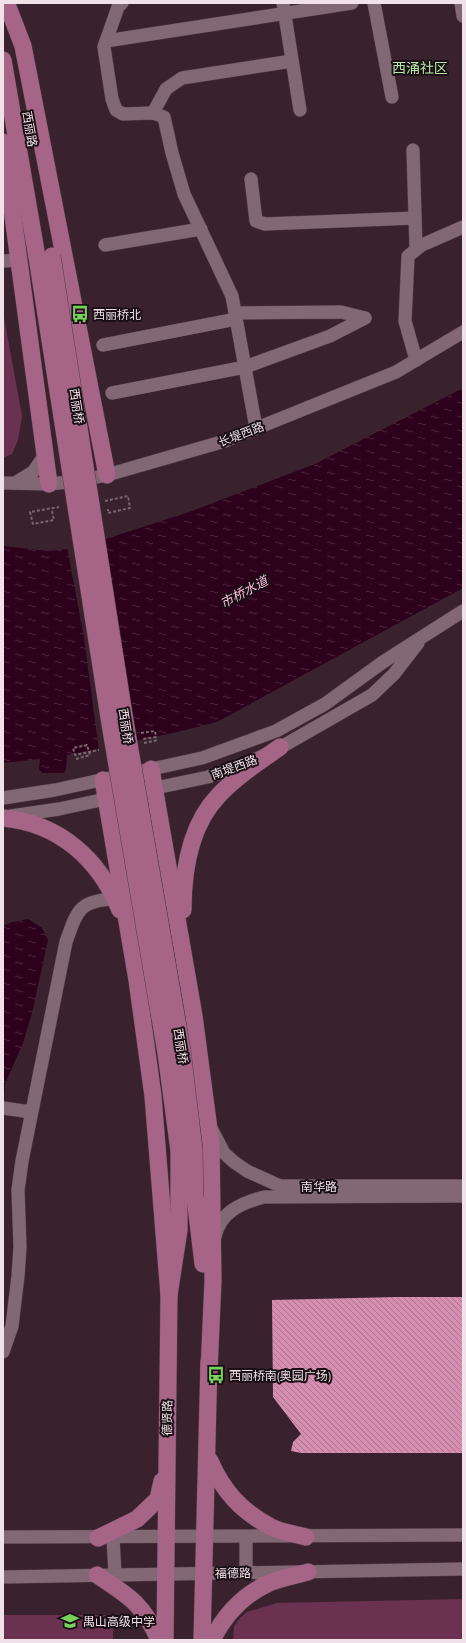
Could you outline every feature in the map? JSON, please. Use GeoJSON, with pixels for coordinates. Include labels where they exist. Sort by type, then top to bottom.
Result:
{"type":"FeatureCollection","features":[{"type":"Feature","properties":{"kind":"main road","name":"西丽路"},"geometry":{"type":"LineString","coordinates":[[8,5],[44,256]]}},
{"type":"Feature","properties":{"kind":"main road"},"geometry":{"type":"LineString","coordinates":[[8,5],[23,46],[107,475]]}},
{"type":"Feature","properties":{"kind":"main road","name":"西丽路"},"geometry":{"type":"LineString","coordinates":[[3,60],[44,256]]}},
{"type":"Feature","properties":{"kind":"main road"},"geometry":{"type":"LineString","coordinates":[[3,142],[11,261],[49,484]]}},
{"type":"Feature","properties":{"kind":"main road","name":"西丽桥"},"geometry":{"type":"LineString","coordinates":[[44,256],[182,1050],[194,1150],[187,1197]]}},
{"type":"Feature","properties":{"kind":"main road"},"geometry":{"type":"LineString","coordinates":[[183,950],[183,895],[186,864],[194,837],[218,796],[234,781],[280,747]]}},
{"type":"Feature","properties":{"kind":"main road"},"geometry":{"type":"LineString","coordinates":[[151,769],[194,1016],[211,1144],[212,1251],[210,1371],[202,1640]]}},
{"type":"Feature","properties":{"kind":"main road"},"geometry":{"type":"LineString","coordinates":[[103,780],[129,932],[153,1096],[169,1295]]}},
{"type":"Feature","properties":{"kind":"main road"},"geometry":{"type":"LineString","coordinates":[[3,818],[38,826],[59,835],[75,845],[88,858],[115,898],[129,932]]}},
{"type":"Feature","properties":{"kind":"main road"},"geometry":{"type":"LineString","coordinates":[[187,1197],[206,1294],[210,1371]]}},
{"type":"Feature","properties":{"kind":"main road","name":"德贤路"},"geometry":{"type":"LineString","coordinates":[[165,1640],[169,1295],[179,1230],[187,1197]]}},
{"type":"Feature","properties":{"kind":"main road"},"geometry":{"type":"LineString","coordinates":[[207,1455],[217,1479],[227,1494],[248,1512],[272,1527],[306,1537]]}},
{"type":"Feature","properties":{"kind":"main road"},"geometry":{"type":"LineString","coordinates":[[106,1538],[137,1519],[158,1499],[167,1461]]}},
{"type":"Feature","properties":{"kind":"main road"},"geometry":{"type":"LineString","coordinates":[[212,1640],[225,1617],[241,1601],[267,1584],[308,1572]]}},
{"type":"Feature","properties":{"kind":"main road"},"geometry":{"type":"LineString","coordinates":[[97,1575],[131,1598],[149,1618],[159,1640]]}},
{"type":"Feature","properties":{"kind":"street"},"geometry":{"type":"LineString","coordinates":[[122,3],[118,6],[104,46],[112,99],[116,110],[123,114],[153,113],[164,117],[172,153],[184,194],[232,296],[256,428]]}},
{"type":"Feature","properties":{"kind":"street"},"geometry":{"type":"LineString","coordinates":[[106,41],[284,8],[352,3]]}},
{"type":"Feature","properties":{"kind":"street"},"geometry":{"type":"LineString","coordinates":[[374,3],[392,97]]}},
{"type":"Feature","properties":{"kind":"street"},"geometry":{"type":"LineString","coordinates":[[460,3],[463,16]]}},
{"type":"Feature","properties":{"kind":"street"},"geometry":{"type":"LineString","coordinates":[[284,8],[300,110]]}},
{"type":"Feature","properties":{"kind":"street"},"geometry":{"type":"LineString","coordinates":[[153,113],[166,89],[182,78],[292,62]]}},
{"type":"Feature","properties":{"kind":"street"},"geometry":{"type":"LineString","coordinates":[[413,150],[416,250]]}},
{"type":"Feature","properties":{"kind":"street"},"geometry":{"type":"LineString","coordinates":[[252,179],[256,221],[265,224],[415,218]]}},
{"type":"Feature","properties":{"kind":"street"},"geometry":{"type":"LineString","coordinates":[[416,360],[405,321],[408,256],[422,245],[463,227]]}},
{"type":"Feature","properties":{"kind":"street"},"geometry":{"type":"LineString","coordinates":[[105,245],[201,229]]}},
{"type":"Feature","properties":{"kind":"street"},"geometry":{"type":"LineString","coordinates":[[103,345],[235,316],[341,312],[365,318],[330,336],[245,367],[112,393]]}},
{"type":"Feature","properties":{"kind":"street","name":"长堤西路"},"geometry":{"type":"LineString","coordinates":[[9,483],[49,484],[78,481],[107,475],[225,441],[396,372],[463,332]]}},
{"type":"Feature","properties":{"kind":"street"},"geometry":{"type":"LineString","coordinates":[[9,483],[33,472],[45,455]]}},
{"type":"Feature","properties":{"kind":"street","name":"南堤西路"},"geometry":{"type":"LineString","coordinates":[[3,798],[56,790],[202,758],[276,731],[325,704],[424,634],[463,611]]}},
{"type":"Feature","properties":{"kind":"street","name":"南堤西路"},"geometry":{"type":"LineString","coordinates":[[3,818],[59,809],[208,776],[246,764],[280,747],[372,695],[394,674],[424,634]]}},
{"type":"Feature","properties":{"kind":"street"},"geometry":{"type":"LineString","coordinates":[[4,1348],[12,1326],[17,1283],[20,1247],[18,1190],[22,1161],[66,942],[73,922],[81,909],[87,904],[98,899],[115,898]]}},
{"type":"Feature","properties":{"kind":"street"},"geometry":{"type":"LineString","coordinates":[[3,1108],[31,1112]]}},
{"type":"Feature","properties":{"kind":"street","name":"南华路"},"geometry":{"type":"LineString","coordinates":[[208,1118],[221,1147],[234,1162],[247,1171],[280,1186],[463,1186]]}},
{"type":"Feature","properties":{"kind":"street","name":"南华路"},"geometry":{"type":"LineString","coordinates":[[212,1251],[220,1221],[228,1213],[248,1201],[264,1197],[463,1196]]}},
{"type":"Feature","properties":{"kind":"street"},"geometry":{"type":"LineString","coordinates":[[3,1537],[106,1538],[463,1535]]}},
{"type":"Feature","properties":{"kind":"street"},"geometry":{"type":"LineString","coordinates":[[246,1537],[246,1572]]}},
{"type":"Feature","properties":{"kind":"street"},"geometry":{"type":"LineString","coordinates":[[106,1538],[115,1574]]}},
{"type":"Feature","properties":{"kind":"street","name":"福德路"},"geometry":{"type":"LineString","coordinates":[[3,1576],[463,1569]]}},
{"type":"Feature","properties":{"kind":"path"},"geometry":{"type":"LineString","coordinates":[[98,502],[128,496],[130,508],[108,513],[107,504]]}},
{"type":"Feature","properties":{"kind":"path"},"geometry":{"type":"LineString","coordinates":[[52,511],[54,520],[32,524],[30,512],[59,507]]}},
{"type":"Feature","properties":{"kind":"path"},"geometry":{"type":"LineString","coordinates":[[140,739],[156,737],[155,731],[139,733],[140,743],[158,740]]}},
{"type":"Feature","properties":{"kind":"path"},"geometry":{"type":"LineString","coordinates":[[76,758],[90,755],[88,750],[87,745],[73,748],[75,755],[87,752],[93,751],[99,750]]}},
{"type":"Feature","properties":{"kind":"shaded area"},"geometry":{"type":"Polygon","coordinates":[[[3,312],[22,416],[18,440],[12,454],[3,458],[3,312]]]}},
{"type":"Feature","properties":{"kind":"shaded area"},"geometry":{"type":"Polygon","coordinates":[[[463,1599],[463,1640],[233,1640],[234,1626],[247,1612],[277,1603],[463,1599]]]}},
{"type":"Feature","properties":{"kind":"shaded area"},"geometry":{"type":"Polygon","coordinates":[[[3,1615],[113,1615],[113,1640],[3,1640],[3,1615]]]}},
{"type":"Feature","properties":{"kind":"water","name":"市桥水道"},"geometry":{"type":"Polygon","coordinates":[[[463,388],[463,588],[217,722],[173,733],[67,755],[66,769],[64,773],[42,773],[39,769],[40,759],[3,763],[3,546],[48,551],[78,548],[192,511],[315,464],[463,388]]]}},
{"type":"Feature","properties":{"kind":"water"},"geometry":{"type":"Polygon","coordinates":[[[28,919],[42,928],[48,940],[32,1013],[23,1043],[5,1084],[3,1122],[3,926],[12,922],[28,919]]]}},
{"type":"Feature","properties":{"kind":"pier"},"geometry":{"type":"Polygon","coordinates":[[[77,546],[133,744],[99,751],[84,638],[67,547],[77,546]]]}},
{"type":"Feature","properties":{"kind":"building"},"geometry":{"type":"Polygon","coordinates":[[[463,1297],[463,1453],[301,1453],[291,1451],[293,1442],[301,1434],[273,1397],[272,1300],[463,1297]]]}},
{"type":"Feature","properties":{"kind":"place","name":"西丽桥北"},"geometry":{"type":"Point","coordinates":[80,314]}},
{"type":"Feature","properties":{"kind":"place","name":"西丽桥南(奥园广场)"},"geometry":{"type":"Point","coordinates":[216,1375]}},
{"type":"Feature","properties":{"kind":"place","name":"禺山高级中学"},"geometry":{"type":"Point","coordinates":[70,1621]}},
{"type":"Feature","properties":{"kind":"district","name":"西涌社区"},"geometry":{"type":"Point","coordinates":[420,68]}}]}
